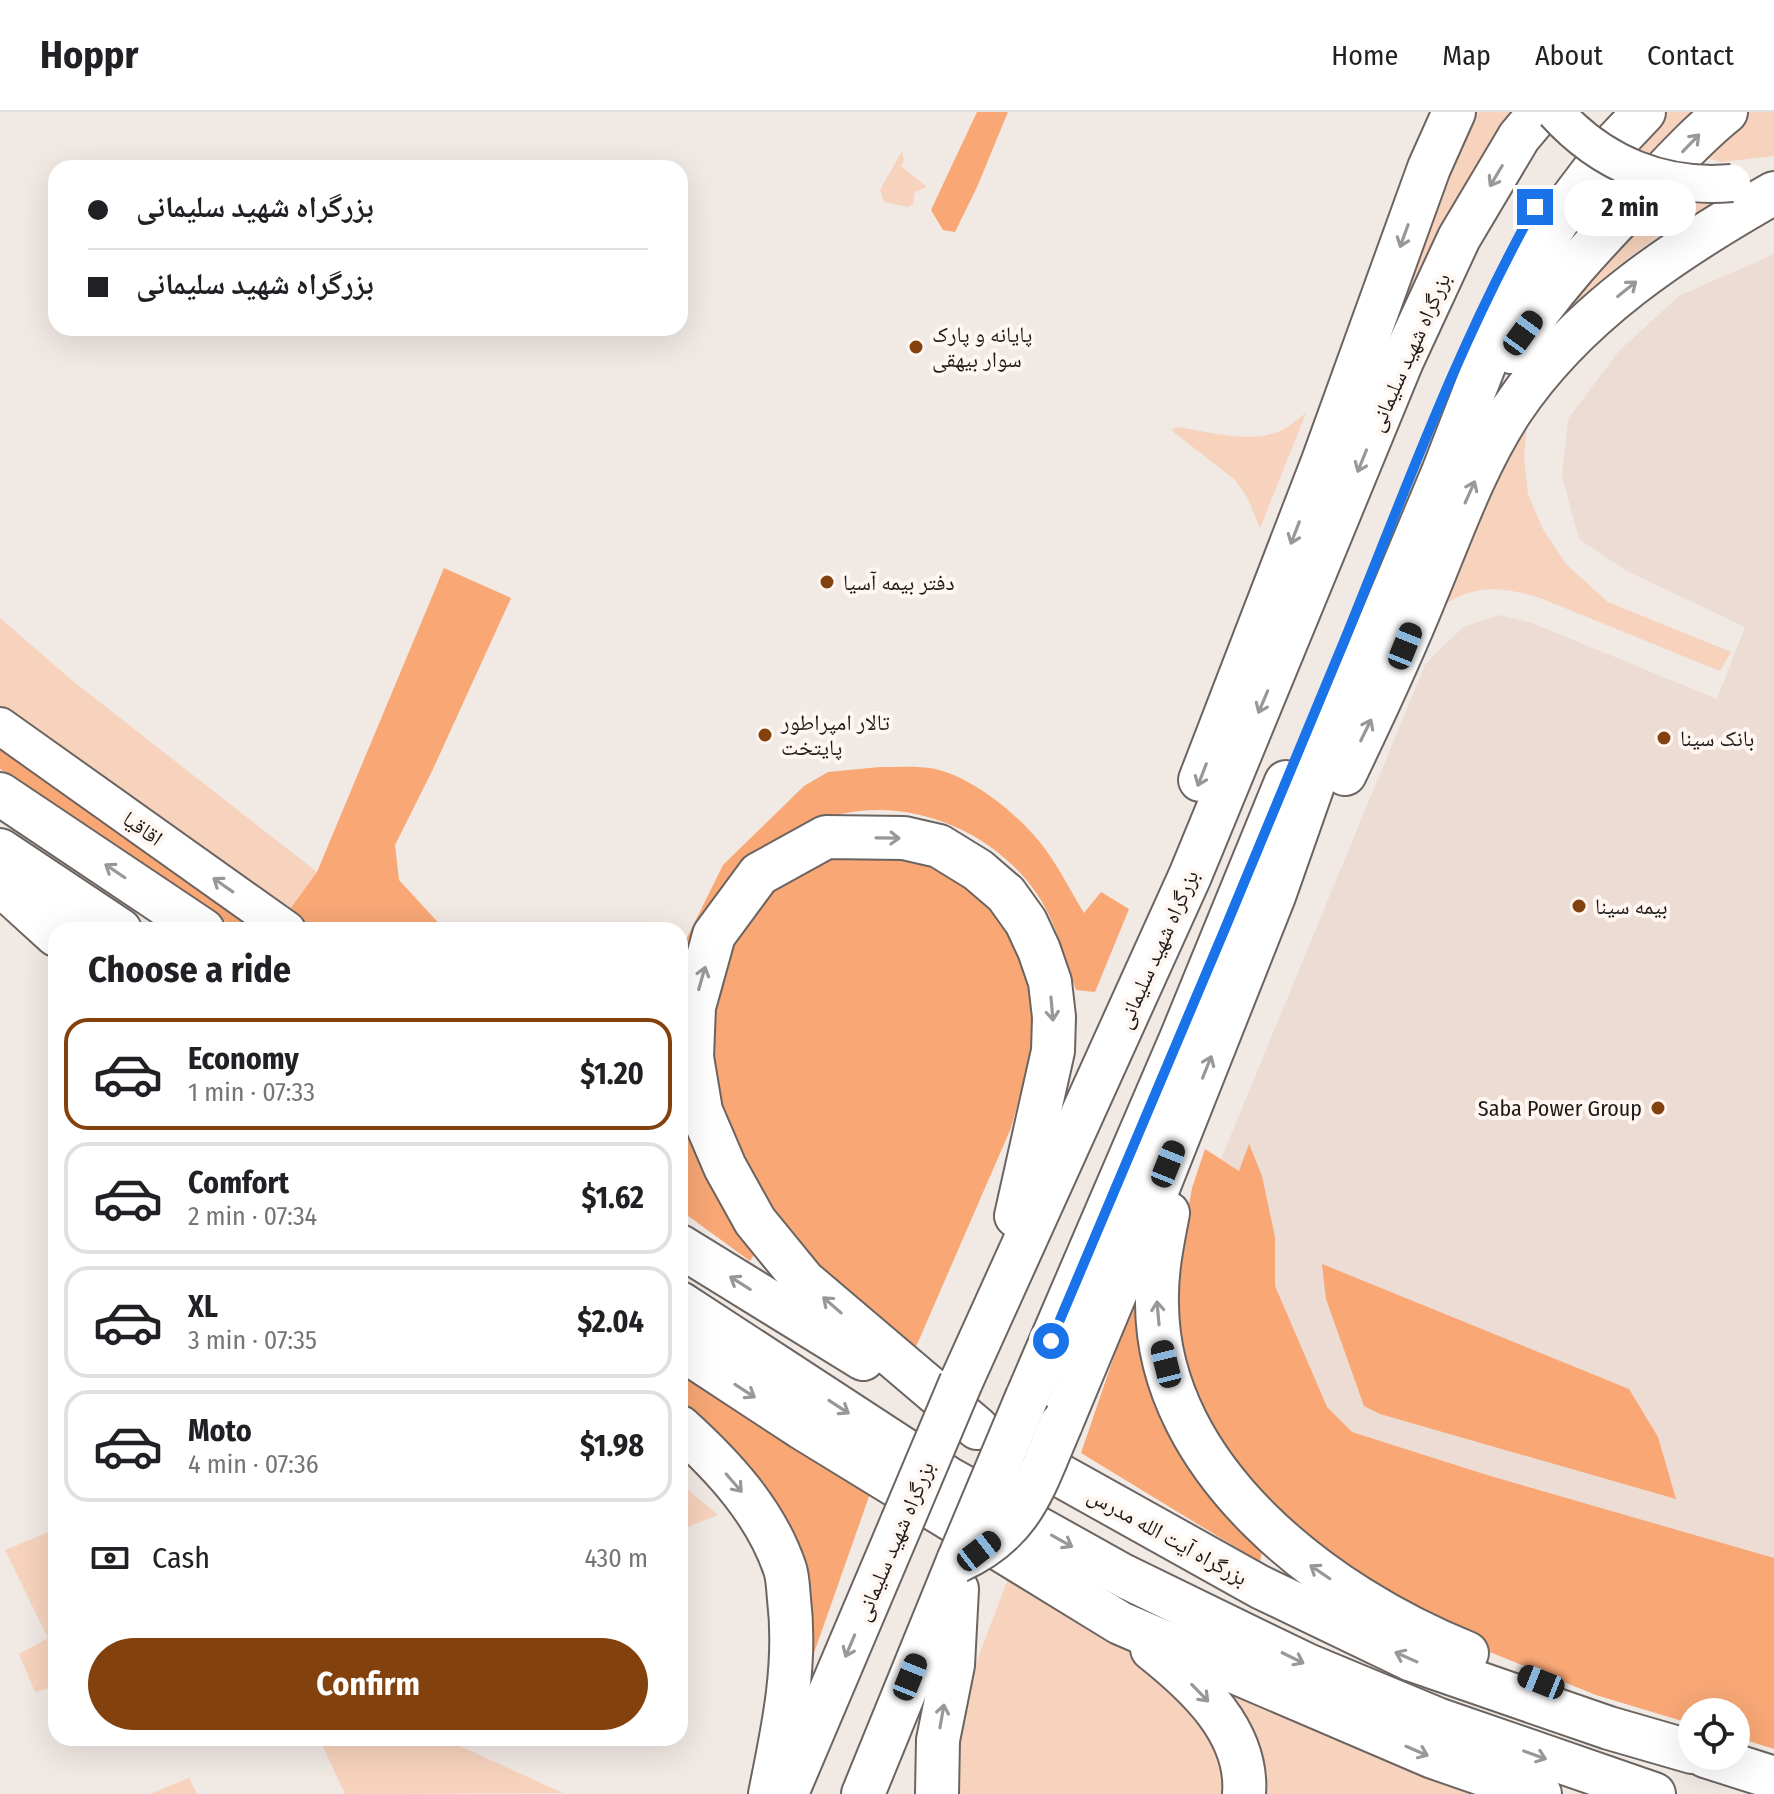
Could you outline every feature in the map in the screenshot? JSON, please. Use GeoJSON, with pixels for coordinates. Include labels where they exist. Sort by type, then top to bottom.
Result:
{"type":"FeatureCollection","features":[{"type":"Feature","properties":{"kind":"highway"},"geometry":{"type":"LineString","coordinates":[[961,1382],[983,1295],[1198,784],[1323,461],[1429,168],[1454,112]]}},
{"type":"Feature","properties":{"kind":"highway"},"geometry":{"type":"LineString","coordinates":[[863,1794],[1027,1397],[1182,1036],[1457,367],[1510,251],[1535,207],[1566,164],[1612,112]]}},
{"type":"Feature","properties":{"kind":"highway"},"geometry":{"type":"LineString","coordinates":[[958,1561],[979,1551],[1010,1527],[1032,1489],[1061,1424],[1274,896],[1319,768],[1443,472],[1498,330],[1535,257],[1595,168],[1644,112]]}},
{"type":"Feature","properties":{"kind":"highway"},"geometry":{"type":"LineString","coordinates":[[1443,472],[1490,386],[1523,333],[1556,289],[1622,214],[1705,129],[1726,112]]}},
{"type":"Feature","properties":{"kind":"highway","name":"بزرگراه شهید سلیمانی"},"geometry":{"type":"LineString","coordinates":[[787,1794],[961,1382],[1190,876],[1402,361],[1459,238],[1530,120]]}},
{"type":"Feature","properties":{"kind":"highway"},"geometry":{"type":"LineString","coordinates":[[1274,896],[1324,819],[1395,671],[1474,482],[1510,413],[1550,359],[1601,310],[1645,274],[1774,193]]}},
{"type":"Feature","properties":{"kind":"highway"},"geometry":{"type":"LineString","coordinates":[[0,794],[191,922]]}},
{"type":"Feature","properties":{"kind":"highway"},"geometry":{"type":"LineString","coordinates":[[977,1428],[804,1281],[779,1254],[755,1221],[725,1167],[701,1111],[692,1057],[694,1007],[714,935],[759,874],[826,837],[904,838],[939,846],[978,870],[1006,894],[1026,922],[1039,950],[1050,982],[1054,1017],[1053,1051],[1016,1216]]}},
{"type":"Feature","properties":{"kind":"highway"},"geometry":{"type":"LineString","coordinates":[[0,850],[108,922]]}},
{"type":"Feature","properties":{"kind":"highway"},"geometry":{"type":"LineString","coordinates":[[0,884],[48,929]]}},
{"type":"Feature","properties":{"kind":"highway"},"geometry":{"type":"LineString","coordinates":[[0,897],[48,930]]}},
{"type":"Feature","properties":{"kind":"highway"},"geometry":{"type":"LineString","coordinates":[[1191,1107],[1158,1259],[1157,1306],[1161,1346],[1170,1382],[1193,1430],[1229,1488],[1260,1523],[1311,1566],[1361,1599],[1435,1641],[1541,1682],[1609,1728]]}},
{"type":"Feature","properties":{"kind":"highway","name":"بزرگراه آیت الله مدرس"},"geometry":{"type":"LineString","coordinates":[[688,1251],[977,1428],[1260,1587],[1412,1660],[1609,1728],[1678,1748]]}},
{"type":"Feature","properties":{"kind":"highway"},"geometry":{"type":"LineString","coordinates":[[688,1308],[948,1478],[1124,1576],[1307,1665],[1437,1719],[1654,1794]]}},
{"type":"Feature","properties":{"kind":"highway"},"geometry":{"type":"LineString","coordinates":[[688,1353],[802,1428],[1120,1623],[1164,1658],[1212,1706],[1232,1734],[1241,1759],[1244,1794]]}},
{"type":"Feature","properties":{"kind":"highway"},"geometry":{"type":"LineString","coordinates":[[688,1434],[707,1451],[756,1509],[786,1570],[793,1631],[786,1714],[770,1794]]}},
{"type":"Feature","properties":{"kind":"highway"},"geometry":{"type":"LineString","coordinates":[[937,1794],[938,1740],[953,1665],[958,1561]]}},
{"type":"Feature","properties":{"kind":"highway"},"geometry":{"type":"LineString","coordinates":[[1120,1623],[1417,1751],[1540,1794]]}},
{"type":"Feature","properties":{"kind":"highway"},"geometry":{"type":"LineString","coordinates":[[1749,1770],[1774,1778]]}},
{"type":"Feature","properties":{"kind":"main road"},"geometry":{"type":"LineString","coordinates":[[1555,112],[1601,152],[1642,173],[1686,183],[1732,183],[1774,175]]}},
{"type":"Feature","properties":{"kind":"main road","name":"اقاقیا"},"geometry":{"type":"LineString","coordinates":[[0,726],[276,922]]}},
{"type":"Feature","properties":{"kind":"shaded area"},"geometry":{"type":"Polygon","coordinates":[[[977,112],[1008,112],[955,232],[943,230],[931,210],[977,112]]]}},
{"type":"Feature","properties":{"kind":"shaded area"},"geometry":{"type":"Polygon","coordinates":[[[1474,112],[1513,112],[1359,412],[1474,112]]]}},
{"type":"Feature","properties":{"kind":"shaded area"},"geometry":{"type":"Polygon","coordinates":[[[1659,112],[1705,112],[1541,281],[1591,194],[1659,112]]]}},
{"type":"Feature","properties":{"kind":"shaded area"},"geometry":{"type":"Polygon","coordinates":[[[1743,112],[1774,112],[1774,156],[1721,162],[1693,154],[1743,112]]]}},
{"type":"Feature","properties":{"kind":"shaded area"},"geometry":{"type":"Polygon","coordinates":[[[902,151],[904,161],[901,166],[927,187],[915,192],[913,204],[908,207],[884,202],[880,190],[902,151]]]}},
{"type":"Feature","properties":{"kind":"shaded area"},"geometry":{"type":"Polygon","coordinates":[[[1654,195],[1727,199],[1677,225],[1631,256],[1547,328],[1654,195]]]}},
{"type":"Feature","properties":{"kind":"shaded area"},"geometry":{"type":"Polygon","coordinates":[[[1774,254],[1774,1694],[1208,1363],[1205,1238],[1221,1159],[1425,665],[1441,648],[1464,627],[1499,615],[1532,623],[1717,699],[1745,627],[1627,571],[1579,539],[1562,476],[1568,419],[1619,351],[1679,296],[1774,254]]]}},
{"type":"Feature","properties":{"kind":"shaded area"},"geometry":{"type":"Polygon","coordinates":[[[1539,390],[1527,425],[1524,458],[1528,494],[1543,529],[1566,564],[1608,602],[1731,652],[1720,671],[1519,592],[1493,589],[1471,592],[1433,611],[1539,390]]]}},
{"type":"Feature","properties":{"kind":"shaded area"},"geometry":{"type":"Polygon","coordinates":[[[1306,413],[1260,528],[1247,497],[1235,480],[1171,430],[1178,427],[1229,436],[1256,437],[1280,431],[1306,413]]]}},
{"type":"Feature","properties":{"kind":"shaded area"},"geometry":{"type":"Polygon","coordinates":[[[444,568],[511,598],[395,845],[399,880],[438,922],[294,922],[285,916],[317,872],[444,568]]]}},
{"type":"Feature","properties":{"kind":"shaded area"},"geometry":{"type":"Polygon","coordinates":[[[0,618],[74,682],[317,872],[285,916],[0,714],[0,618]]]}},
{"type":"Feature","properties":{"kind":"shaded area"},"geometry":{"type":"Polygon","coordinates":[[[0,746],[253,922],[226,922],[0,769],[0,746]]]}},
{"type":"Feature","properties":{"kind":"shaded area"},"geometry":{"type":"Polygon","coordinates":[[[911,767],[930,768],[962,779],[994,799],[1035,837],[1056,864],[1084,913],[1101,892],[1129,909],[1095,992],[1076,990],[1060,940],[1044,905],[1017,870],[994,849],[967,832],[938,820],[876,810],[845,813],[807,825],[756,855],[688,1014],[688,936],[723,865],[804,786],[828,772],[911,767]]]}},
{"type":"Feature","properties":{"kind":"shaded area"},"geometry":{"type":"Polygon","coordinates":[[[838,852],[929,856],[973,882],[1023,949],[1036,1001],[1031,1055],[1011,1128],[912,1356],[818,1276],[771,1218],[743,1163],[723,1109],[715,1068],[715,998],[735,938],[758,899],[793,870],[838,852]]]}},
{"type":"Feature","properties":{"kind":"shaded area"},"geometry":{"type":"Polygon","coordinates":[[[688,1067],[757,1250],[750,1261],[688,1216],[688,1067]]]}},
{"type":"Feature","properties":{"kind":"shaded area"},"geometry":{"type":"Polygon","coordinates":[[[1249,1144],[1262,1176],[1275,1237],[1275,1286],[1327,1407],[1352,1432],[1487,1475],[1774,1558],[1774,1749],[1750,1741],[1750,1698],[1678,1698],[1678,1720],[1596,1695],[1465,1642],[1256,1506],[1184,1374],[1174,1289],[1192,1188],[1205,1149],[1239,1171],[1249,1144]]]}},
{"type":"Feature","properties":{"kind":"shaded area"},"geometry":{"type":"Polygon","coordinates":[[[1150,1251],[1146,1363],[1263,1546],[1260,1562],[1081,1453],[1150,1251]]]}},
{"type":"Feature","properties":{"kind":"shaded area"},"geometry":{"type":"Polygon","coordinates":[[[1322,1264],[1629,1389],[1658,1437],[1676,1499],[1380,1414],[1364,1406],[1326,1299],[1322,1264]]]}},
{"type":"Feature","properties":{"kind":"shaded area"},"geometry":{"type":"Polygon","coordinates":[[[688,1365],[872,1488],[801,1690],[752,1477],[688,1412],[688,1365]]]}},
{"type":"Feature","properties":{"kind":"shaded area"},"geometry":{"type":"Polygon","coordinates":[[[688,1490],[718,1515],[688,1527],[688,1490]]]}},
{"type":"Feature","properties":{"kind":"shaded area"},"geometry":{"type":"Polygon","coordinates":[[[48,1532],[48,1638],[5,1550],[48,1532]]]}},
{"type":"Feature","properties":{"kind":"shaded area"},"geometry":{"type":"Polygon","coordinates":[[[1011,1571],[1115,1633],[1172,1686],[1219,1750],[1227,1794],[954,1794],[953,1755],[970,1679],[1011,1571]]]}},
{"type":"Feature","properties":{"kind":"shaded area"},"geometry":{"type":"Polygon","coordinates":[[[48,1638],[48,1688],[35,1692],[19,1654],[48,1638]]]}},
{"type":"Feature","properties":{"kind":"shaded area"},"geometry":{"type":"Polygon","coordinates":[[[1178,1659],[1501,1794],[1257,1794],[1178,1659]]]}},
{"type":"Feature","properties":{"kind":"shaded area"},"geometry":{"type":"Polygon","coordinates":[[[323,1746],[460,1746],[563,1793],[345,1794],[323,1746]]]}},
{"type":"Feature","properties":{"kind":"shaded area"},"geometry":{"type":"Polygon","coordinates":[[[189,1778],[197,1794],[150,1794],[189,1778]]]}},
{"type":"Feature","properties":{"kind":"place","name":"پایانه و پارک سوار بیهقی"},"geometry":{"type":"Point","coordinates":[916,347]}},
{"type":"Feature","properties":{"kind":"place","name":"دفتر بیمه آسیا"},"geometry":{"type":"Point","coordinates":[827,582]}},
{"type":"Feature","properties":{"kind":"place","name":"تالار امپراطور پایتخت"},"geometry":{"type":"Point","coordinates":[765,735]}},
{"type":"Feature","properties":{"kind":"place","name":"بانک سینا"},"geometry":{"type":"Point","coordinates":[1664,738]}},
{"type":"Feature","properties":{"kind":"place","name":"بیمه سینا"},"geometry":{"type":"Point","coordinates":[1579,906]}},
{"type":"Feature","properties":{"kind":"place","name":"Saba Power Group"},"geometry":{"type":"Point","coordinates":[1658,1108]}},
{"type":"Feature","properties":{"kind":"route"},"geometry":{"type":"LineString","coordinates":[[1051,1341],[1182,1036],[1457,367],[1510,251],[1535,207]]}}]}
